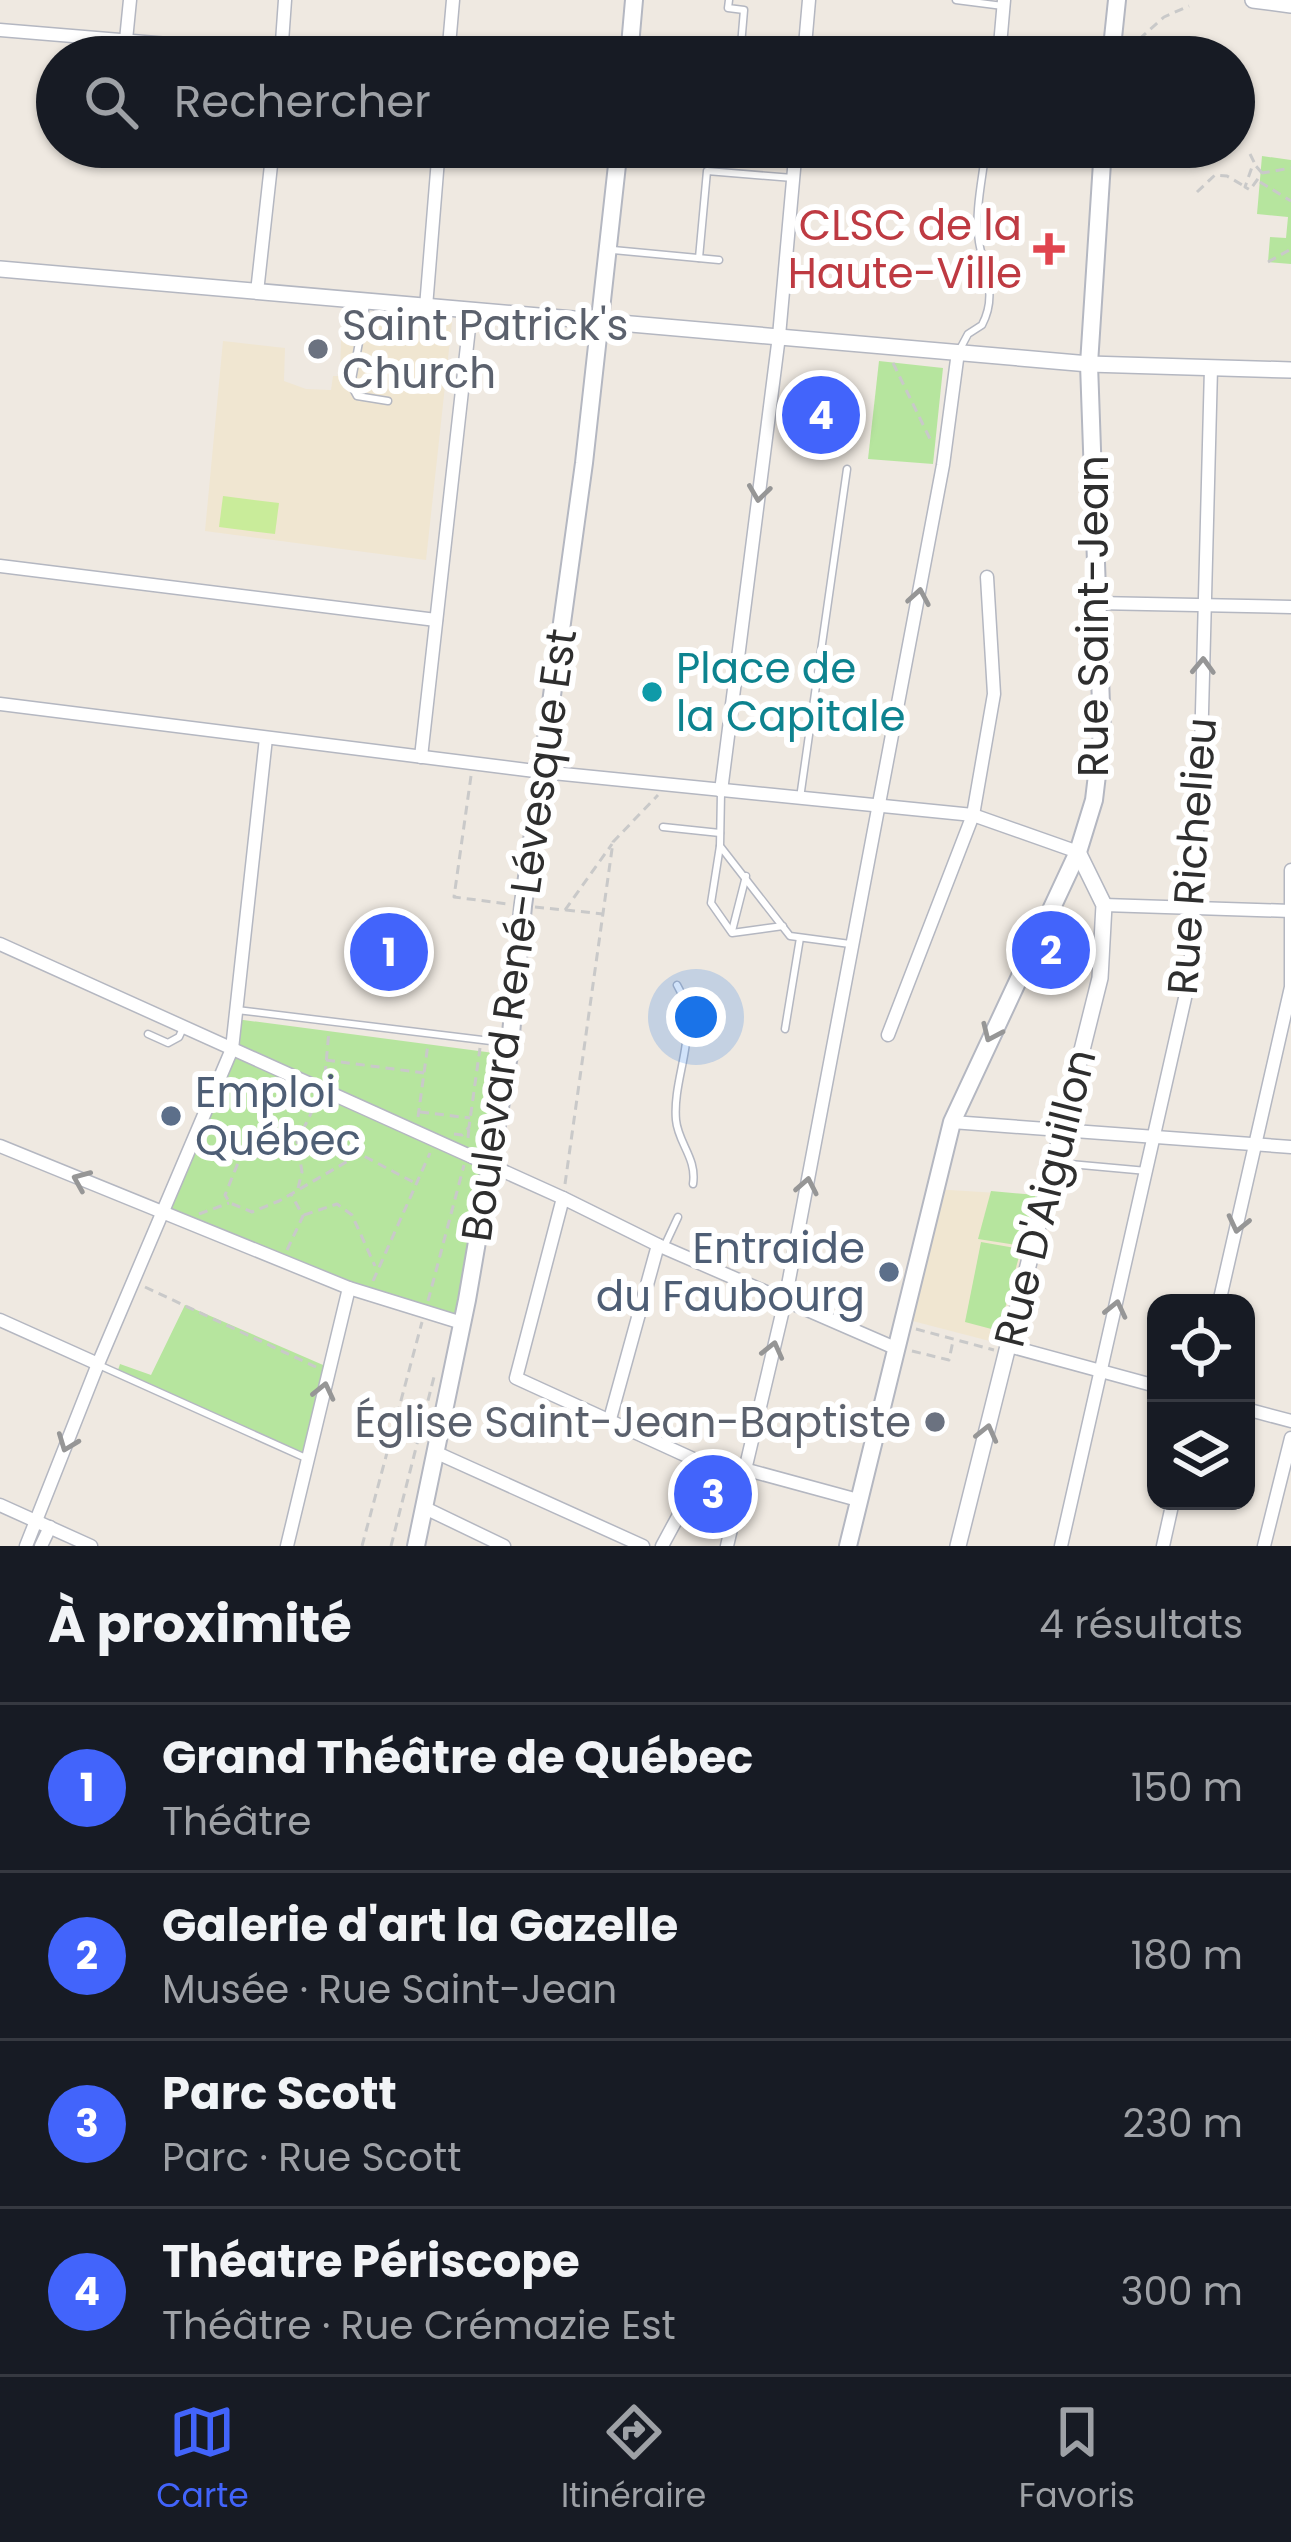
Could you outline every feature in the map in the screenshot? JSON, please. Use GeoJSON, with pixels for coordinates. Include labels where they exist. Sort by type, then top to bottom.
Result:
{"type":"FeatureCollection","features":[{"type":"Feature","properties":{"kind":"main road"},"geometry":{"type":"LineString","coordinates":[[631,36],[634,0]]}},
{"type":"Feature","properties":{"kind":"main road"},"geometry":{"type":"LineString","coordinates":[[1117,0],[1119,36]]}},
{"type":"Feature","properties":{"kind":"main road","name":"Boulevard René-Lévesque Est"},"geometry":{"type":"LineString","coordinates":[[416,1546],[492,1165],[511,1044],[523,906],[617,168]]}},
{"type":"Feature","properties":{"kind":"main road","name":"Rue Saint-Jean"},"geometry":{"type":"LineString","coordinates":[[853,1544],[858,1500],[900,1348],[952,1122],[1078,852],[1090,815],[1100,752],[1089,364],[1101,168]]}},
{"type":"Feature","properties":{"kind":"street"},"geometry":{"type":"LineString","coordinates":[[126,36],[130,0]]}},
{"type":"Feature","properties":{"kind":"street"},"geometry":{"type":"LineString","coordinates":[[283,36],[285,0]]}},
{"type":"Feature","properties":{"kind":"street"},"geometry":{"type":"LineString","coordinates":[[449,36],[452,0]]}},
{"type":"Feature","properties":{"kind":"street"},"geometry":{"type":"LineString","coordinates":[[806,36],[809,0]]}},
{"type":"Feature","properties":{"kind":"street"},"geometry":{"type":"LineString","coordinates":[[1253,0],[1280,2]]}},
{"type":"Feature","properties":{"kind":"street"},"geometry":{"type":"LineString","coordinates":[[1001,36],[1004,3]]}},
{"type":"Feature","properties":{"kind":"street"},"geometry":{"type":"LineString","coordinates":[[0,30],[76,36]]}},
{"type":"Feature","properties":{"kind":"street"},"geometry":{"type":"LineString","coordinates":[[257,292],[271,168]]}},
{"type":"Feature","properties":{"kind":"street"},"geometry":{"type":"LineString","coordinates":[[425,307],[437,168]]}},
{"type":"Feature","properties":{"kind":"street"},"geometry":{"type":"LineString","coordinates":[[721,791],[778,336],[794,168]]}},
{"type":"Feature","properties":{"kind":"street"},"geometry":{"type":"LineString","coordinates":[[0,269],[1089,364],[1291,370]]}},
{"type":"Feature","properties":{"kind":"street"},"geometry":{"type":"LineString","coordinates":[[421,757],[471,310]]}},
{"type":"Feature","properties":{"kind":"street"},"geometry":{"type":"LineString","coordinates":[[727,1546],[785,1301],[943,465],[958,352]]}},
{"type":"Feature","properties":{"kind":"street","name":"Rue Richelieu"},"geometry":{"type":"LineString","coordinates":[[1061,1546],[1190,976],[1196,908],[1210,368]]}},
{"type":"Feature","properties":{"kind":"street"},"geometry":{"type":"LineString","coordinates":[[0,566],[436,620]]}},
{"type":"Feature","properties":{"kind":"street"},"geometry":{"type":"LineString","coordinates":[[888,1035],[973,815],[994,694],[987,577]]}},
{"type":"Feature","properties":{"kind":"street"},"geometry":{"type":"LineString","coordinates":[[1096,603],[1291,607]]}},
{"type":"Feature","properties":{"kind":"street"},"geometry":{"type":"LineString","coordinates":[[0,704],[543,772],[973,815],[1078,852]]}},
{"type":"Feature","properties":{"kind":"street"},"geometry":{"type":"LineString","coordinates":[[41,1546],[43,1524],[98,1364],[232,1048],[266,739]]}},
{"type":"Feature","properties":{"kind":"street","name":"Rue D'Aiguillon"},"geometry":{"type":"LineString","coordinates":[[958,1546],[1100,977],[1104,904],[1078,852]]}},
{"type":"Feature","properties":{"kind":"street"},"geometry":{"type":"LineString","coordinates":[[1221,1294],[1291,986],[1291,870]]}},
{"type":"Feature","properties":{"kind":"street"},"geometry":{"type":"LineString","coordinates":[[1104,904],[1290,911]]}},
{"type":"Feature","properties":{"kind":"street"},"geometry":{"type":"LineString","coordinates":[[0,944],[323,1090],[417,1120],[466,1154],[661,1246],[900,1348]]}},
{"type":"Feature","properties":{"kind":"street"},"geometry":{"type":"LineString","coordinates":[[952,1122],[1291,1147]]}},
{"type":"Feature","properties":{"kind":"street"},"geometry":{"type":"LineString","coordinates":[[0,1146],[281,1262],[462,1323]]}},
{"type":"Feature","properties":{"kind":"street"},"geometry":{"type":"LineString","coordinates":[[563,1198],[516,1378],[700,1462],[701,1474],[662,1546]]}},
{"type":"Feature","properties":{"kind":"street"},"geometry":{"type":"LineString","coordinates":[[610,1419],[661,1246]]}},
{"type":"Feature","properties":{"kind":"street"},"geometry":{"type":"LineString","coordinates":[[287,1546],[349,1288]]}},
{"type":"Feature","properties":{"kind":"street"},"geometry":{"type":"LineString","coordinates":[[0,1320],[98,1364]]}},
{"type":"Feature","properties":{"kind":"street"},"geometry":{"type":"LineString","coordinates":[[1009,1346],[1147,1384]]}},
{"type":"Feature","properties":{"kind":"street"},"geometry":{"type":"LineString","coordinates":[[1255,1411],[1291,1421]]}},
{"type":"Feature","properties":{"kind":"street"},"geometry":{"type":"LineString","coordinates":[[1264,1546],[1291,1438]]}},
{"type":"Feature","properties":{"kind":"street"},"geometry":{"type":"LineString","coordinates":[[437,1453],[643,1546]]}},
{"type":"Feature","properties":{"kind":"street"},"geometry":{"type":"LineString","coordinates":[[744,1469],[858,1500]]}},
{"type":"Feature","properties":{"kind":"street"},"geometry":{"type":"LineString","coordinates":[[0,1504],[91,1546]]}},
{"type":"Feature","properties":{"kind":"street"},"geometry":{"type":"LineString","coordinates":[[425,1508],[503,1546]]}},
{"type":"Feature","properties":{"kind":"street"},"geometry":{"type":"LineString","coordinates":[[1162,1546],[1171,1510]]}},
{"type":"Feature","properties":{"kind":"street"},"geometry":{"type":"LineString","coordinates":[[26,1546],[43,1524]]}},
{"type":"Feature","properties":{"kind":"lane"},"geometry":{"type":"LineString","coordinates":[[729,0],[728,8],[744,10],[742,36]]}},
{"type":"Feature","properties":{"kind":"lane"},"geometry":{"type":"LineString","coordinates":[[956,0],[1004,3]]}},
{"type":"Feature","properties":{"kind":"lane"},"geometry":{"type":"LineString","coordinates":[[958,352],[968,334],[982,325],[990,295],[989,270],[979,242],[984,168]]}},
{"type":"Feature","properties":{"kind":"lane"},"geometry":{"type":"LineString","coordinates":[[699,258],[707,171],[793,178]]}},
{"type":"Feature","properties":{"kind":"lane"},"geometry":{"type":"LineString","coordinates":[[609,250],[719,260]]}},
{"type":"Feature","properties":{"kind":"lane"},"geometry":{"type":"LineString","coordinates":[[367,302],[351,385],[357,396],[388,401]]}},
{"type":"Feature","properties":{"kind":"lane"},"geometry":{"type":"LineString","coordinates":[[800,798],[847,469]]}},
{"type":"Feature","properties":{"kind":"lane"},"geometry":{"type":"LineString","coordinates":[[721,791],[720,846],[711,903],[732,933]]}},
{"type":"Feature","properties":{"kind":"lane"},"geometry":{"type":"LineString","coordinates":[[663,827],[720,833]]}},
{"type":"Feature","properties":{"kind":"lane"},"geometry":{"type":"LineString","coordinates":[[720,846],[790,936],[853,944]]}},
{"type":"Feature","properties":{"kind":"lane"},"geometry":{"type":"LineString","coordinates":[[732,933],[746,876]]}},
{"type":"Feature","properties":{"kind":"lane"},"geometry":{"type":"LineString","coordinates":[[732,933],[783,926]]}},
{"type":"Feature","properties":{"kind":"lane"},"geometry":{"type":"LineString","coordinates":[[785,1029],[800,938]]}},
{"type":"Feature","properties":{"kind":"lane"},"geometry":{"type":"LineString","coordinates":[[677,985],[684,997],[688,1027],[676,1124],[695,1170],[693,1184]]}},
{"type":"Feature","properties":{"kind":"lane"},"geometry":{"type":"LineString","coordinates":[[237,1010],[511,1044]]}},
{"type":"Feature","properties":{"kind":"lane"},"geometry":{"type":"LineString","coordinates":[[148,1034],[168,1043],[184,1027]]}},
{"type":"Feature","properties":{"kind":"lane"},"geometry":{"type":"LineString","coordinates":[[1055,1162],[1148,1171]]}},
{"type":"Feature","properties":{"kind":"lane"},"geometry":{"type":"LineString","coordinates":[[661,1246],[678,1217]]}},
{"type":"Feature","properties":{"kind":"lane"},"geometry":{"type":"LineString","coordinates":[[98,1364],[308,1460]]}},
{"type":"Feature","properties":{"kind":"path"},"geometry":{"type":"LineString","coordinates":[[1141,36],[1164,17],[1189,7]]}},
{"type":"Feature","properties":{"kind":"path"},"geometry":{"type":"LineString","coordinates":[[1256,166],[1262,173]]}},
{"type":"Feature","properties":{"kind":"path"},"geometry":{"type":"LineString","coordinates":[[1250,200],[1248,175],[1254,168]]}},
{"type":"Feature","properties":{"kind":"path"},"geometry":{"type":"LineString","coordinates":[[1262,173],[1291,168]]}},
{"type":"Feature","properties":{"kind":"path"},"geometry":{"type":"LineString","coordinates":[[1248,188],[1262,173]]}},
{"type":"Feature","properties":{"kind":"path"},"geometry":{"type":"LineString","coordinates":[[1197,192],[1215,176],[1227,176],[1248,188]]}},
{"type":"Feature","properties":{"kind":"path"},"geometry":{"type":"LineString","coordinates":[[1259,181],[1291,201]]}},
{"type":"Feature","properties":{"kind":"path"},"geometry":{"type":"LineString","coordinates":[[1268,262],[1291,249]]}},
{"type":"Feature","properties":{"kind":"path"},"geometry":{"type":"LineString","coordinates":[[884,345],[943,465]]}},
{"type":"Feature","properties":{"kind":"path"},"geometry":{"type":"LineString","coordinates":[[473,763],[454,896],[603,914]]}},
{"type":"Feature","properties":{"kind":"path"},"geometry":{"type":"LineString","coordinates":[[565,910],[613,842],[670,783]]}},
{"type":"Feature","properties":{"kind":"path"},"geometry":{"type":"LineString","coordinates":[[563,1198],[613,842]]}},
{"type":"Feature","properties":{"kind":"path"},"geometry":{"type":"LineString","coordinates":[[290,1195],[299,1187],[302,1172],[297,1142],[323,1090],[329,1029]]}},
{"type":"Feature","properties":{"kind":"path"},"geometry":{"type":"LineString","coordinates":[[455,1134],[462,1135],[471,1119],[481,1040]]}},
{"type":"Feature","properties":{"kind":"path"},"geometry":{"type":"LineString","coordinates":[[417,1120],[428,1042]]}},
{"type":"Feature","properties":{"kind":"path"},"geometry":{"type":"LineString","coordinates":[[326,1060],[424,1073]]}},
{"type":"Feature","properties":{"kind":"path"},"geometry":{"type":"LineString","coordinates":[[417,1120],[471,1119]]}},
{"type":"Feature","properties":{"kind":"path"},"geometry":{"type":"LineString","coordinates":[[368,1294],[436,1133],[417,1120]]}},
{"type":"Feature","properties":{"kind":"path"},"geometry":{"type":"LineString","coordinates":[[190,1147],[250,1159],[297,1142]]}},
{"type":"Feature","properties":{"kind":"path"},"geometry":{"type":"LineString","coordinates":[[240,1158],[226,1195],[230,1203],[259,1212],[360,1154],[416,1183]]}},
{"type":"Feature","properties":{"kind":"path"},"geometry":{"type":"LineString","coordinates":[[362,1546],[466,1154]]}},
{"type":"Feature","properties":{"kind":"path"},"geometry":{"type":"LineString","coordinates":[[290,1195],[302,1216]]}},
{"type":"Feature","properties":{"kind":"path"},"geometry":{"type":"LineString","coordinates":[[281,1262],[302,1216],[337,1204],[352,1215],[378,1269]]}},
{"type":"Feature","properties":{"kind":"path"},"geometry":{"type":"LineString","coordinates":[[133,1281],[329,1372]]}},
{"type":"Feature","properties":{"kind":"path"},"geometry":{"type":"LineString","coordinates":[[910,1328],[986,1348]]}},
{"type":"Feature","properties":{"kind":"path"},"geometry":{"type":"LineString","coordinates":[[900,1348],[949,1360],[953,1339]]}},
{"type":"Feature","properties":{"kind":"path"},"geometry":{"type":"LineString","coordinates":[[392,1546],[437,1362]]}},
{"type":"Feature","properties":{"kind":"path"},"geometry":{"type":"LineString","coordinates":[[694,1457],[744,1469]]}},
{"type":"Feature","properties":{"kind":"shaded area"},"geometry":{"type":"Polygon","coordinates":[[[342,310],[452,322],[426,560],[205,531],[223,341],[285,348],[284,381],[306,389],[331,390],[333,376],[340,376],[342,310]]]}},
{"type":"Feature","properties":{"kind":"shaded area"},"geometry":{"type":"Polygon","coordinates":[[[933,1189],[1047,1196],[1009,1346],[901,1318],[933,1189]]]}},
{"type":"Feature","properties":{"kind":"green space"},"geometry":{"type":"Polygon","coordinates":[[[1262,156],[1291,160],[1291,264],[1268,262],[1270,237],[1286,238],[1288,217],[1257,214],[1262,156]]]}},
{"type":"Feature","properties":{"kind":"green space"},"geometry":{"type":"Polygon","coordinates":[[[879,361],[943,368],[933,464],[868,459],[879,361]]]}},
{"type":"Feature","properties":{"kind":"green space"},"geometry":{"type":"Polygon","coordinates":[[[223,496],[279,503],[275,534],[219,527],[223,496]]]}},
{"type":"Feature","properties":{"kind":"green space"},"geometry":{"type":"Polygon","coordinates":[[[236,1019],[509,1055],[462,1323],[161,1215],[232,1049],[236,1019]]]}},
{"type":"Feature","properties":{"kind":"green space"},"geometry":{"type":"Polygon","coordinates":[[[991,1191],[1036,1195],[1023,1246],[978,1239],[991,1191]]]}},
{"type":"Feature","properties":{"kind":"green space"},"geometry":{"type":"Polygon","coordinates":[[[981,1242],[1021,1249],[999,1331],[965,1322],[981,1242]]]}},
{"type":"Feature","properties":{"kind":"green space"},"geometry":{"type":"Polygon","coordinates":[[[185,1305],[330,1368],[308,1459],[117,1373],[120,1364],[151,1375],[185,1305]]]}},
{"type":"Feature","properties":{"kind":"green space"},"geometry":{"type":"Polygon","coordinates":[[[705,1461],[729,1471],[744,1469],[725,1538],[677,1517],[705,1461]]]}},
{"type":"Feature","properties":{"kind":"place","name":"CLSC de la Haute-Ville"},"geometry":{"type":"Point","coordinates":[1049,249]}},
{"type":"Feature","properties":{"kind":"place","name":"Saint Patrick's Church"},"geometry":{"type":"Point","coordinates":[318,349]}},
{"type":"Feature","properties":{"kind":"place","name":"Théatre Périscope"},"geometry":{"type":"Point","coordinates":[821,415]}},
{"type":"Feature","properties":{"kind":"place","name":"Place de la Capitale"},"geometry":{"type":"Point","coordinates":[652,692]}},
{"type":"Feature","properties":{"kind":"place","name":"Galerie d'art la Gazelle"},"geometry":{"type":"Point","coordinates":[1051,950]}},
{"type":"Feature","properties":{"kind":"place","name":"Grand Théâtre de Québec"},"geometry":{"type":"Point","coordinates":[389,952]}},
{"type":"Feature","properties":{"kind":"place","name":"Emploi Québec"},"geometry":{"type":"Point","coordinates":[171,1116]}},
{"type":"Feature","properties":{"kind":"place","name":"Entraide du Faubourg"},"geometry":{"type":"Point","coordinates":[889,1272]}},
{"type":"Feature","properties":{"kind":"place","name":"Église Saint-Jean-Baptiste"},"geometry":{"type":"Point","coordinates":[935,1422]}},
{"type":"Feature","properties":{"kind":"place","name":"Parc Scott"},"geometry":{"type":"Point","coordinates":[713,1494]}}]}
